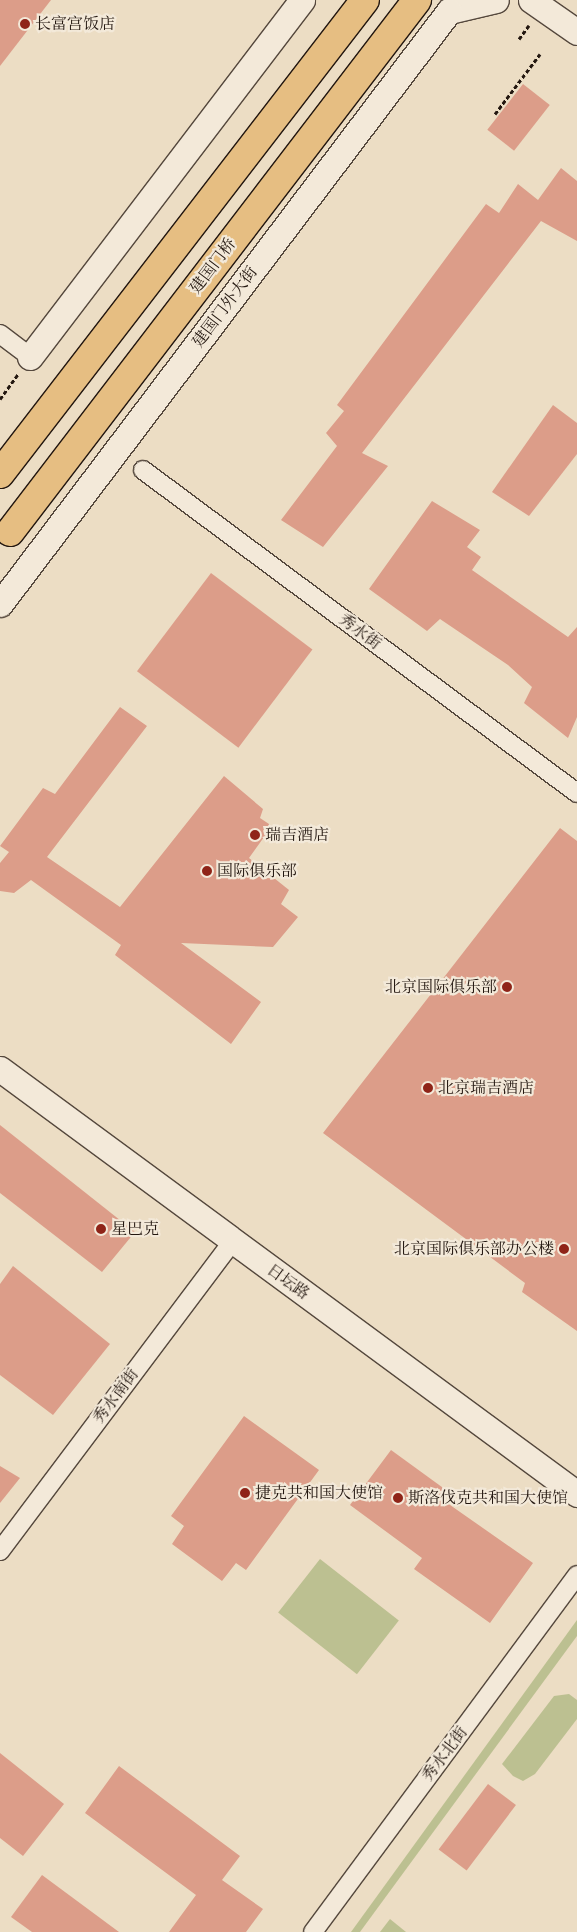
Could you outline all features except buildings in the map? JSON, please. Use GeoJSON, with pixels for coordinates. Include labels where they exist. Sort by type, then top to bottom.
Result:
{"type":"FeatureCollection","features":[{"type":"Feature","properties":{"kind":"highway"},"geometry":{"type":"LineString","coordinates":[[0,474],[365,0]]}},
{"type":"Feature","properties":{"kind":"highway","name":"建国门桥"},"geometry":{"type":"LineString","coordinates":[[10,532],[417,0]]}},
{"type":"Feature","properties":{"kind":"street"},"geometry":{"type":"LineString","coordinates":[[0,334],[30,357],[302,0]]}},
{"type":"Feature","properties":{"kind":"street"},"geometry":{"type":"LineString","coordinates":[[413,0],[426,13],[432,33]]}},
{"type":"Feature","properties":{"kind":"street"},"geometry":{"type":"LineString","coordinates":[[443,5],[496,0]]}},
{"type":"Feature","properties":{"kind":"street"},"geometry":{"type":"LineString","coordinates":[[531,0],[577,32]]}},
{"type":"Feature","properties":{"kind":"street","name":"建国门外大街"},"geometry":{"type":"LineString","coordinates":[[0,604],[432,33],[443,5]]}},
{"type":"Feature","properties":{"kind":"street","name":"秀水街"},"geometry":{"type":"LineString","coordinates":[[143,470],[577,793]]}},
{"type":"Feature","properties":{"kind":"street","name":"日坛路"},"geometry":{"type":"LineString","coordinates":[[0,1069],[232,1242],[577,1494]]}},
{"type":"Feature","properties":{"kind":"street","name":"秀水南街"},"geometry":{"type":"LineString","coordinates":[[0,1551],[232,1242]]}},
{"type":"Feature","properties":{"kind":"street","name":"秀水北街"},"geometry":{"type":"LineString","coordinates":[[313,1932],[577,1575]]}},
{"type":"Feature","properties":{"kind":"path"},"geometry":{"type":"LineString","coordinates":[[495,114],[540,54]]}},
{"type":"Feature","properties":{"kind":"path"},"geometry":{"type":"LineString","coordinates":[[0,399],[30,357]]}},
{"type":"Feature","properties":{"kind":"green space"},"geometry":{"type":"Polygon","coordinates":[[[320,1559],[399,1621],[357,1674],[278,1613],[320,1559]]]}},
{"type":"Feature","properties":{"kind":"green space"},"geometry":{"type":"Polygon","coordinates":[[[577,1620],[577,1636],[360,1932],[351,1932],[577,1620]]]}},
{"type":"Feature","properties":{"kind":"green space"},"geometry":{"type":"Polygon","coordinates":[[[569,1694],[577,1700],[577,1719],[535,1774],[523,1781],[513,1776],[502,1764],[554,1696],[569,1694]]]}},
{"type":"Feature","properties":{"kind":"green space"},"geometry":{"type":"Polygon","coordinates":[[[390,1919],[406,1932],[380,1932],[390,1919]]]}},
{"type":"Feature","properties":{"kind":"place","name":"长富宫饭店"},"geometry":{"type":"Point","coordinates":[25,24]}},
{"type":"Feature","properties":{"kind":"place","name":"瑞吉酒店"},"geometry":{"type":"Point","coordinates":[255,835]}},
{"type":"Feature","properties":{"kind":"place","name":"国际俱乐部"},"geometry":{"type":"Point","coordinates":[207,871]}},
{"type":"Feature","properties":{"kind":"place","name":"北京国际俱乐部"},"geometry":{"type":"Point","coordinates":[507,987]}},
{"type":"Feature","properties":{"kind":"place","name":"北京瑞吉酒店"},"geometry":{"type":"Point","coordinates":[428,1088]}},
{"type":"Feature","properties":{"kind":"place","name":"星巴克"},"geometry":{"type":"Point","coordinates":[101,1229]}},
{"type":"Feature","properties":{"kind":"place","name":"北京国际俱乐部办公楼"},"geometry":{"type":"Point","coordinates":[564,1249]}},
{"type":"Feature","properties":{"kind":"place","name":"捷克共和国大使馆"},"geometry":{"type":"Point","coordinates":[245,1493]}},
{"type":"Feature","properties":{"kind":"place","name":"斯洛伐克共和国大使馆"},"geometry":{"type":"Point","coordinates":[398,1498]}}]}
